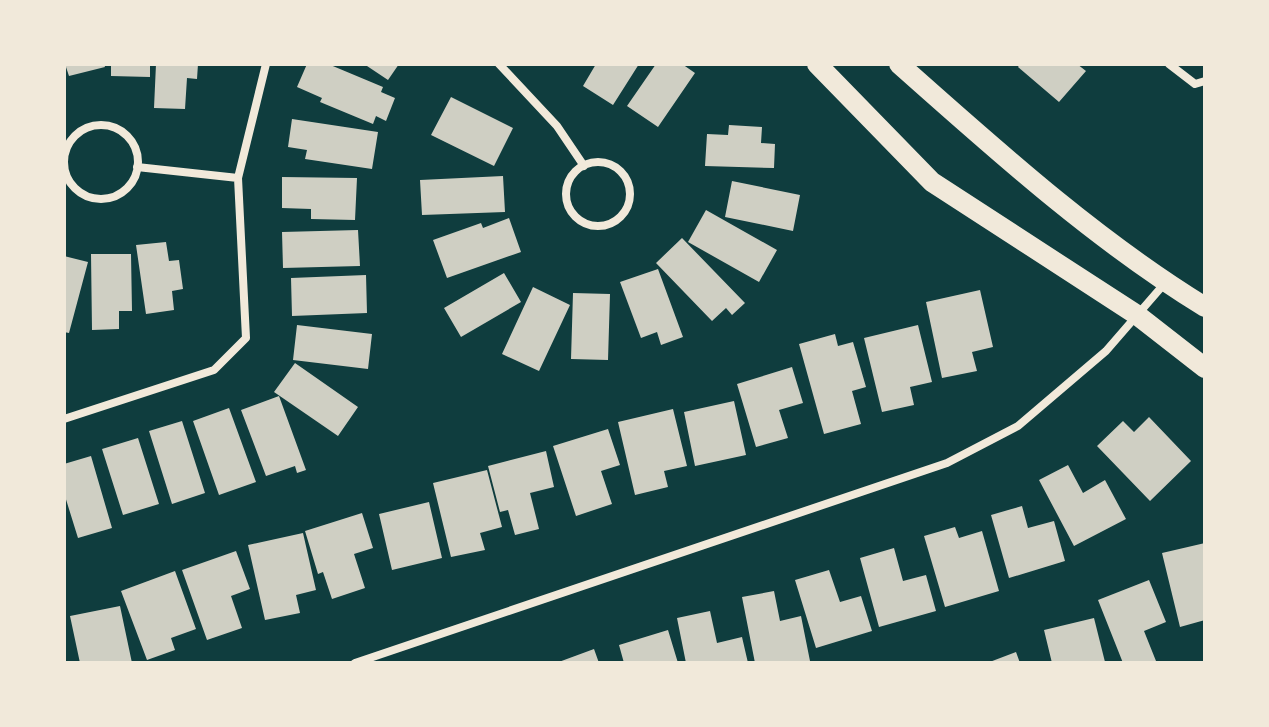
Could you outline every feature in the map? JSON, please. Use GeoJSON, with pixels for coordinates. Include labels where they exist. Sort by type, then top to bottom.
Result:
{"type":"FeatureCollection","features":[{"type":"Feature","properties":{"kind":"main road"},"geometry":{"type":"LineString","coordinates":[[817,64],[932,182],[1137,315],[1205,368]]}},
{"type":"Feature","properties":{"kind":"main road"},"geometry":{"type":"LineString","coordinates":[[899,64],[1022,173],[1166,283],[1205,307]]}},
{"type":"Feature","properties":{"kind":"street"},"geometry":{"type":"LineString","coordinates":[[64,419],[214,370],[246,338],[238,178],[266,64]]}},
{"type":"Feature","properties":{"kind":"street"},"geometry":{"type":"LineString","coordinates":[[499,64],[557,126],[584,166]]}},
{"type":"Feature","properties":{"kind":"street"},"geometry":{"type":"LineString","coordinates":[[1169,64],[1195,84],[1205,81]]}},
{"type":"Feature","properties":{"kind":"street"},"geometry":{"type":"LineString","coordinates":[[91,126],[115,127],[132,141],[137,167],[128,187],[117,195],[103,199],[76,189],[64,166],[65,152],[79,132],[91,126]]}},
{"type":"Feature","properties":{"kind":"street"},"geometry":{"type":"LineString","coordinates":[[600,162],[611,165],[621,171],[628,181],[630,201],[626,210],[610,224],[588,224],[570,210],[567,188],[570,177],[584,166],[600,162]]}},
{"type":"Feature","properties":{"kind":"street"},"geometry":{"type":"LineString","coordinates":[[137,167],[238,178]]}},
{"type":"Feature","properties":{"kind":"street"},"geometry":{"type":"LineString","coordinates":[[355,663],[947,463],[1018,426],[1102,355],[1166,283]]}},
{"type":"Feature","properties":{"kind":"building"},"geometry":{"type":"Polygon","coordinates":[[[65,64],[104,64],[105,67],[69,76],[65,64]]]}},
{"type":"Feature","properties":{"kind":"building"},"geometry":{"type":"Polygon","coordinates":[[[111,64],[150,64],[150,77],[111,76],[111,64]]]}},
{"type":"Feature","properties":{"kind":"building"},"geometry":{"type":"Polygon","coordinates":[[[156,64],[198,64],[197,79],[187,78],[185,109],[154,108],[156,64]]]}},
{"type":"Feature","properties":{"kind":"building"},"geometry":{"type":"Polygon","coordinates":[[[307,64],[328,64],[383,87],[381,92],[395,98],[386,121],[376,116],[373,124],[320,102],[322,98],[297,87],[307,64]]]}},
{"type":"Feature","properties":{"kind":"building"},"geometry":{"type":"Polygon","coordinates":[[[364,64],[399,64],[388,80],[364,64]]]}},
{"type":"Feature","properties":{"kind":"building"},"geometry":{"type":"Polygon","coordinates":[[[596,64],[639,64],[613,105],[583,86],[596,64]]]}},
{"type":"Feature","properties":{"kind":"building"},"geometry":{"type":"Polygon","coordinates":[[[656,64],[682,64],[695,73],[658,127],[627,106],[656,64]]]}},
{"type":"Feature","properties":{"kind":"building"},"geometry":{"type":"Polygon","coordinates":[[[1020,64],[1077,64],[1086,71],[1059,102],[1018,67],[1020,64]]]}},
{"type":"Feature","properties":{"kind":"building"},"geometry":{"type":"Polygon","coordinates":[[[451,97],[513,128],[494,166],[431,135],[451,97]]]}},
{"type":"Feature","properties":{"kind":"building"},"geometry":{"type":"Polygon","coordinates":[[[292,119],[378,132],[372,169],[305,159],[307,150],[288,147],[292,119]]]}},
{"type":"Feature","properties":{"kind":"building"},"geometry":{"type":"Polygon","coordinates":[[[729,125],[762,127],[761,143],[775,144],[774,168],[705,166],[707,134],[728,135],[729,125]]]}},
{"type":"Feature","properties":{"kind":"building"},"geometry":{"type":"Polygon","coordinates":[[[503,176],[505,212],[422,215],[420,180],[503,176]]]}},
{"type":"Feature","properties":{"kind":"building"},"geometry":{"type":"Polygon","coordinates":[[[282,177],[357,178],[355,220],[311,219],[311,209],[282,208],[282,177]]]}},
{"type":"Feature","properties":{"kind":"building"},"geometry":{"type":"Polygon","coordinates":[[[732,181],[800,195],[793,231],[725,217],[732,181]]]}},
{"type":"Feature","properties":{"kind":"building"},"geometry":{"type":"Polygon","coordinates":[[[706,210],[777,250],[759,282],[688,242],[706,210]]]}},
{"type":"Feature","properties":{"kind":"building"},"geometry":{"type":"Polygon","coordinates":[[[509,218],[521,252],[447,278],[433,240],[481,223],[483,228],[509,218]]]}},
{"type":"Feature","properties":{"kind":"building"},"geometry":{"type":"Polygon","coordinates":[[[358,230],[360,266],[283,268],[282,232],[358,230]]]}},
{"type":"Feature","properties":{"kind":"building"},"geometry":{"type":"Polygon","coordinates":[[[682,238],[745,303],[732,315],[726,308],[712,321],[656,263],[682,238]]]}},
{"type":"Feature","properties":{"kind":"building"},"geometry":{"type":"Polygon","coordinates":[[[166,242],[169,261],[179,260],[183,289],[172,291],[174,310],[146,314],[136,245],[166,242]]]}},
{"type":"Feature","properties":{"kind":"building"},"geometry":{"type":"Polygon","coordinates":[[[91,254],[131,254],[132,311],[119,311],[119,329],[92,330],[91,254]]]}},
{"type":"Feature","properties":{"kind":"building"},"geometry":{"type":"Polygon","coordinates":[[[64,256],[88,262],[69,333],[64,332],[64,256]]]}},
{"type":"Feature","properties":{"kind":"building"},"geometry":{"type":"Polygon","coordinates":[[[658,269],[683,337],[661,345],[657,332],[641,338],[620,282],[658,269]]]}},
{"type":"Feature","properties":{"kind":"building"},"geometry":{"type":"Polygon","coordinates":[[[504,273],[521,302],[461,337],[444,308],[504,273]]]}},
{"type":"Feature","properties":{"kind":"building"},"geometry":{"type":"Polygon","coordinates":[[[366,275],[367,313],[292,316],[291,278],[366,275]]]}},
{"type":"Feature","properties":{"kind":"building"},"geometry":{"type":"Polygon","coordinates":[[[533,287],[570,305],[539,371],[502,354],[533,287]]]}},
{"type":"Feature","properties":{"kind":"building"},"geometry":{"type":"Polygon","coordinates":[[[980,290],[993,347],[972,352],[977,371],[942,378],[926,302],[980,290]]]}},
{"type":"Feature","properties":{"kind":"building"},"geometry":{"type":"Polygon","coordinates":[[[573,293],[610,294],[608,360],[571,359],[573,293]]]}},
{"type":"Feature","properties":{"kind":"building"},"geometry":{"type":"Polygon","coordinates":[[[297,325],[372,334],[368,369],[293,360],[297,325]]]}},
{"type":"Feature","properties":{"kind":"building"},"geometry":{"type":"Polygon","coordinates":[[[918,325],[932,382],[910,387],[914,405],[882,412],[864,338],[918,325]]]}},
{"type":"Feature","properties":{"kind":"building"},"geometry":{"type":"Polygon","coordinates":[[[835,334],[838,346],[853,342],[866,387],[852,391],[861,424],[824,434],[799,344],[835,334]]]}},
{"type":"Feature","properties":{"kind":"building"},"geometry":{"type":"Polygon","coordinates":[[[295,363],[358,407],[338,436],[274,392],[295,363]]]}},
{"type":"Feature","properties":{"kind":"building"},"geometry":{"type":"Polygon","coordinates":[[[792,367],[803,403],[779,410],[788,438],[756,447],[737,384],[792,367]]]}},
{"type":"Feature","properties":{"kind":"building"},"geometry":{"type":"Polygon","coordinates":[[[279,396],[306,470],[297,473],[295,466],[266,476],[241,410],[279,396]]]}},
{"type":"Feature","properties":{"kind":"building"},"geometry":{"type":"Polygon","coordinates":[[[734,401],[746,455],[695,466],[684,412],[734,401]]]}},
{"type":"Feature","properties":{"kind":"building"},"geometry":{"type":"Polygon","coordinates":[[[229,408],[256,482],[219,495],[193,421],[229,408]]]}},
{"type":"Feature","properties":{"kind":"building"},"geometry":{"type":"Polygon","coordinates":[[[673,409],[687,466],[664,471],[668,487],[635,495],[618,422],[673,409]]]}},
{"type":"Feature","properties":{"kind":"building"},"geometry":{"type":"Polygon","coordinates":[[[1149,417],[1191,461],[1150,501],[1097,446],[1123,421],[1134,432],[1149,417]]]}},
{"type":"Feature","properties":{"kind":"building"},"geometry":{"type":"Polygon","coordinates":[[[182,421],[205,493],[172,504],[149,431],[182,421]]]}},
{"type":"Feature","properties":{"kind":"building"},"geometry":{"type":"Polygon","coordinates":[[[608,429],[620,465],[601,471],[612,504],[576,516],[553,446],[608,429]]]}},
{"type":"Feature","properties":{"kind":"building"},"geometry":{"type":"Polygon","coordinates":[[[138,438],[159,504],[123,515],[102,449],[138,438]]]}},
{"type":"Feature","properties":{"kind":"building"},"geometry":{"type":"Polygon","coordinates":[[[546,451],[554,487],[530,493],[539,529],[515,535],[508,510],[500,512],[488,466],[546,451]]]}},
{"type":"Feature","properties":{"kind":"building"},"geometry":{"type":"Polygon","coordinates":[[[91,456],[112,528],[78,538],[64,493],[64,464],[91,456]]]}},
{"type":"Feature","properties":{"kind":"building"},"geometry":{"type":"Polygon","coordinates":[[[1068,465],[1083,493],[1105,480],[1126,519],[1074,546],[1039,480],[1068,465]]]}},
{"type":"Feature","properties":{"kind":"building"},"geometry":{"type":"Polygon","coordinates":[[[487,470],[502,527],[480,533],[485,550],[451,557],[433,483],[487,470]]]}},
{"type":"Feature","properties":{"kind":"building"},"geometry":{"type":"Polygon","coordinates":[[[429,502],[442,558],[392,570],[379,514],[429,502]]]}},
{"type":"Feature","properties":{"kind":"building"},"geometry":{"type":"Polygon","coordinates":[[[1022,506],[1028,528],[1054,521],[1065,561],[1009,578],[991,515],[1022,506]]]}},
{"type":"Feature","properties":{"kind":"building"},"geometry":{"type":"Polygon","coordinates":[[[362,513],[373,548],[354,554],[365,588],[332,599],[323,572],[318,574],[305,531],[362,513]]]}},
{"type":"Feature","properties":{"kind":"building"},"geometry":{"type":"Polygon","coordinates":[[[955,527],[959,538],[982,531],[999,591],[945,607],[924,536],[955,527]]]}},
{"type":"Feature","properties":{"kind":"building"},"geometry":{"type":"Polygon","coordinates":[[[303,533],[316,590],[296,595],[300,613],[265,620],[248,545],[303,533]]]}},
{"type":"Feature","properties":{"kind":"building"},"geometry":{"type":"Polygon","coordinates":[[[1205,543],[1205,620],[1180,627],[1162,553],[1205,543]]]}},
{"type":"Feature","properties":{"kind":"building"},"geometry":{"type":"Polygon","coordinates":[[[894,548],[903,581],[926,575],[936,611],[879,627],[860,558],[894,548]]]}},
{"type":"Feature","properties":{"kind":"building"},"geometry":{"type":"Polygon","coordinates":[[[236,551],[250,589],[231,596],[242,628],[207,640],[182,570],[236,551]]]}},
{"type":"Feature","properties":{"kind":"building"},"geometry":{"type":"Polygon","coordinates":[[[829,570],[840,602],[861,596],[872,631],[816,648],[795,580],[829,570]]]}},
{"type":"Feature","properties":{"kind":"building"},"geometry":{"type":"Polygon","coordinates":[[[175,571],[196,629],[171,638],[175,650],[147,660],[121,591],[175,571]]]}},
{"type":"Feature","properties":{"kind":"building"},"geometry":{"type":"Polygon","coordinates":[[[1149,580],[1166,622],[1144,631],[1156,661],[1123,663],[1098,600],[1149,580]]]}},
{"type":"Feature","properties":{"kind":"building"},"geometry":{"type":"Polygon","coordinates":[[[774,591],[780,621],[801,616],[810,661],[755,663],[742,597],[774,591]]]}},
{"type":"Feature","properties":{"kind":"building"},"geometry":{"type":"Polygon","coordinates":[[[120,606],[132,663],[80,663],[70,616],[120,606]]]}},
{"type":"Feature","properties":{"kind":"building"},"geometry":{"type":"Polygon","coordinates":[[[710,611],[717,643],[742,637],[748,663],[686,663],[677,618],[710,611]]]}},
{"type":"Feature","properties":{"kind":"building"},"geometry":{"type":"Polygon","coordinates":[[[1094,618],[1105,662],[1052,663],[1044,630],[1094,618]]]}},
{"type":"Feature","properties":{"kind":"building"},"geometry":{"type":"Polygon","coordinates":[[[668,630],[678,663],[624,663],[619,645],[668,630]]]}},
{"type":"Feature","properties":{"kind":"building"},"geometry":{"type":"Polygon","coordinates":[[[594,649],[599,663],[556,663],[594,649]]]}},
{"type":"Feature","properties":{"kind":"building"},"geometry":{"type":"Polygon","coordinates":[[[1016,652],[1020,663],[987,663],[1016,652]]]}}]}
